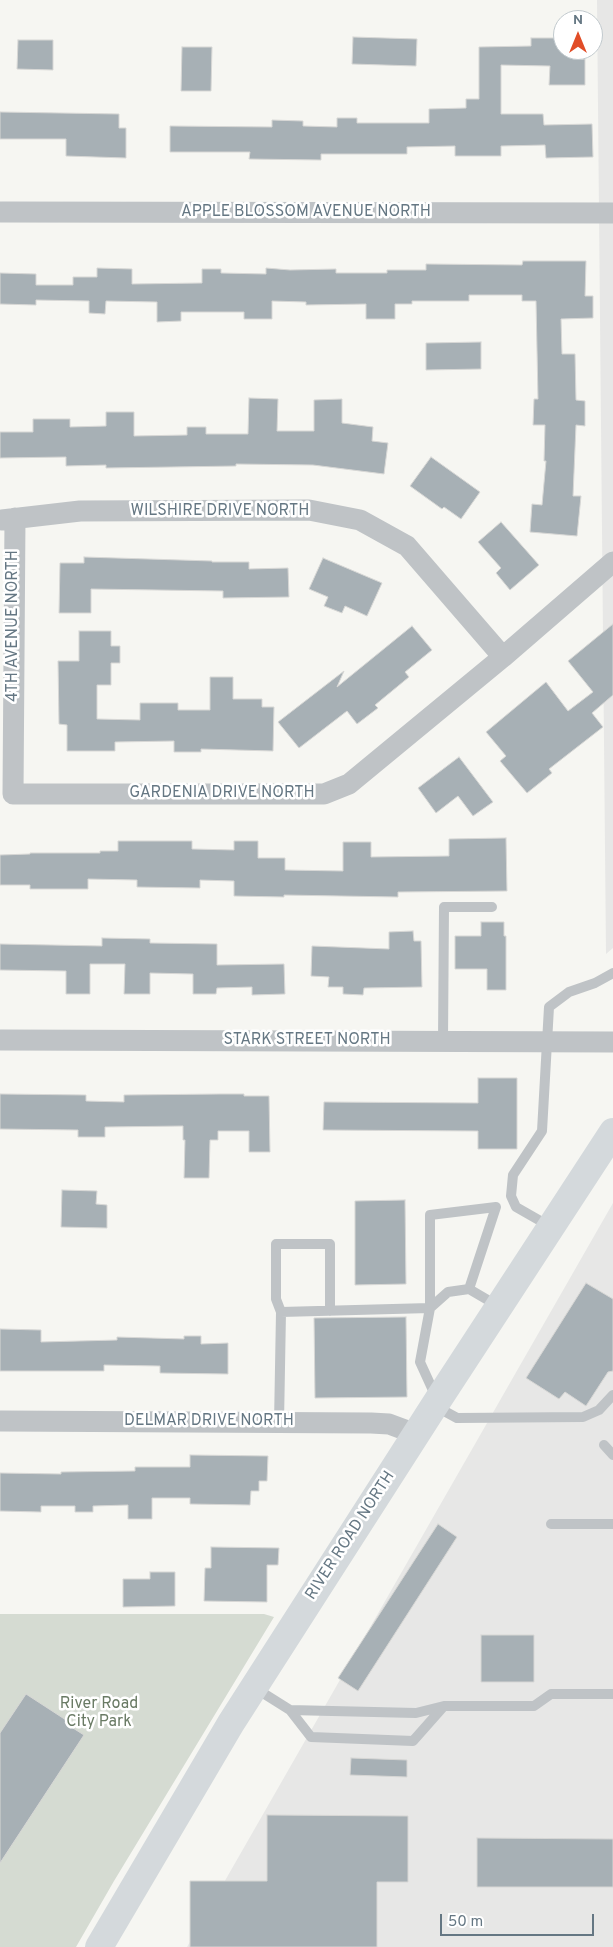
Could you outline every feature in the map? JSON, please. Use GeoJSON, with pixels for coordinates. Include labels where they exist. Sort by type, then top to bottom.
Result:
{"type":"FeatureCollection","features":[{"type":"Feature","properties":{"kind":"main road","name":"RIVER ROAD NORTH"},"geometry":{"type":"LineString","coordinates":[[99,1947],[144,1868],[254,1688],[436,1403],[613,1132]]}},
{"type":"Feature","properties":{"kind":"street","name":"APPLE BLOSSOM AVENUE NORTH"},"geometry":{"type":"LineString","coordinates":[[0,212],[613,214]]}},
{"type":"Feature","properties":{"kind":"street","name":"WILSHIRE DRIVE NORTH"},"geometry":{"type":"LineString","coordinates":[[7,519],[80,511],[309,510],[360,520],[407,546],[503,657]]}},
{"type":"Feature","properties":{"kind":"street","name":"4TH AVENUE NORTH"},"geometry":{"type":"LineString","coordinates":[[7,519],[13,794]]}},
{"type":"Feature","properties":{"kind":"street","name":"GARDENIA DRIVE NORTH"},"geometry":{"type":"LineString","coordinates":[[13,794],[324,794],[350,784],[503,657],[613,562]]}},
{"type":"Feature","properties":{"kind":"street","name":"STARK STREET NORTH"},"geometry":{"type":"LineString","coordinates":[[0,1040],[613,1042]]}},
{"type":"Feature","properties":{"kind":"street","name":"DELMAR DRIVE NORTH"},"geometry":{"type":"LineString","coordinates":[[0,1421],[389,1424],[416,1434]]}},
{"type":"Feature","properties":{"kind":"lane"},"geometry":{"type":"LineString","coordinates":[[443,1041],[444,907],[492,907]]}},
{"type":"Feature","properties":{"kind":"lane"},"geometry":{"type":"LineString","coordinates":[[551,1227],[516,1208],[511,1196],[513,1175],[542,1131],[549,1007],[569,992],[595,983],[613,973]]}},
{"type":"Feature","properties":{"kind":"lane"},"geometry":{"type":"LineString","coordinates":[[511,1196],[496,1208],[430,1215],[430,1308],[420,1362],[436,1403],[457,1418],[583,1417],[599,1410],[613,1395]]}},
{"type":"Feature","properties":{"kind":"lane"},"geometry":{"type":"LineString","coordinates":[[469,1289],[496,1208]]}},
{"type":"Feature","properties":{"kind":"lane"},"geometry":{"type":"LineString","coordinates":[[279,1422],[281,1312],[276,1299],[276,1244],[330,1244],[330,1311]]}},
{"type":"Feature","properties":{"kind":"lane"},"geometry":{"type":"LineString","coordinates":[[281,1312],[430,1308],[448,1292],[469,1289],[499,1307]]}},
{"type":"Feature","properties":{"kind":"lane"},"geometry":{"type":"LineString","coordinates":[[604,1445],[613,1455]]}},
{"type":"Feature","properties":{"kind":"lane"},"geometry":{"type":"LineString","coordinates":[[551,1524],[613,1524]]}},
{"type":"Feature","properties":{"kind":"lane"},"geometry":{"type":"LineString","coordinates":[[254,1688],[290,1710],[311,1738],[413,1741],[444,1706]]}},
{"type":"Feature","properties":{"kind":"lane"},"geometry":{"type":"LineString","coordinates":[[290,1710],[416,1713],[444,1706],[534,1706],[551,1694],[613,1694]]}},
{"type":"Feature","properties":{"kind":"shaded area"},"geometry":{"type":"Polygon","coordinates":[[[597,0],[613,0],[613,948],[606,954],[598,60],[603,60],[603,10],[597,10],[597,0]]]}},
{"type":"Feature","properties":{"kind":"shaded area"},"geometry":{"type":"Polygon","coordinates":[[[613,1203],[613,1947],[187,1947],[613,1203]]]}},
{"type":"Feature","properties":{"kind":"green space","name":"River Road City Park"},"geometry":{"type":"Polygon","coordinates":[[[0,1614],[264,1614],[274,1617],[76,1947],[0,1947],[0,1614]]]}},
{"type":"Feature","properties":{"kind":"building"},"geometry":{"type":"Polygon","coordinates":[[[353,37],[417,39],[416,66],[352,64],[353,37]]]}},
{"type":"Feature","properties":{"kind":"building"},"geometry":{"type":"Polygon","coordinates":[[[531,38],[553,38],[553,60],[585,60],[585,85],[549,85],[550,66],[501,65],[501,114],[543,114],[544,125],[592,124],[593,157],[546,158],[545,145],[501,146],[501,156],[455,156],[455,146],[407,147],[407,154],[321,154],[321,160],[249,159],[250,152],[170,152],[170,126],[272,127],[272,120],[303,121],[303,126],[337,127],[337,118],[357,118],[357,123],[429,123],[429,109],[466,108],[466,99],[479,99],[479,47],[531,46],[531,38]]]}},
{"type":"Feature","properties":{"kind":"building"},"geometry":{"type":"Polygon","coordinates":[[[18,40],[53,40],[53,70],[17,69],[18,40]]]}},
{"type":"Feature","properties":{"kind":"building"},"geometry":{"type":"Polygon","coordinates":[[[182,47],[212,47],[211,91],[181,91],[182,47]]]}},
{"type":"Feature","properties":{"kind":"building"},"geometry":{"type":"Polygon","coordinates":[[[0,112],[119,114],[119,128],[126,128],[126,158],[66,156],[66,139],[0,139],[0,112]]]}},
{"type":"Feature","properties":{"kind":"building"},"geometry":{"type":"Polygon","coordinates":[[[523,261],[586,261],[585,296],[593,296],[593,318],[561,319],[562,354],[575,354],[576,400],[585,401],[585,426],[576,425],[573,496],[581,496],[577,536],[530,532],[532,504],[542,505],[546,461],[544,461],[545,425],[533,425],[534,399],[538,399],[536,301],[522,301],[522,295],[469,295],[469,301],[412,301],[412,304],[395,304],[395,319],[366,319],[366,304],[306,305],[306,302],[272,301],[272,319],[244,319],[244,312],[181,312],[181,321],[157,322],[157,302],[106,301],[105,314],[89,313],[89,301],[36,300],[36,305],[0,304],[0,273],[36,274],[36,285],[73,285],[73,277],[97,277],[97,268],[132,269],[132,284],[202,283],[202,269],[221,269],[221,273],[266,274],[266,268],[290,270],[336,269],[336,273],[387,273],[387,270],[426,270],[426,264],[522,265],[523,261]]]}},
{"type":"Feature","properties":{"kind":"building"},"geometry":{"type":"Polygon","coordinates":[[[481,342],[481,369],[426,370],[426,343],[481,342]]]}},
{"type":"Feature","properties":{"kind":"building"},"geometry":{"type":"Polygon","coordinates":[[[249,398],[278,399],[277,431],[314,431],[314,400],[342,399],[342,423],[373,427],[372,441],[388,443],[384,474],[313,465],[236,464],[236,466],[106,468],[106,465],[66,466],[66,457],[0,458],[0,432],[33,432],[33,419],[70,419],[70,427],[106,426],[106,412],[134,412],[134,436],[187,435],[187,427],[206,427],[206,434],[248,434],[249,398]]]}},
{"type":"Feature","properties":{"kind":"building"},"geometry":{"type":"Polygon","coordinates":[[[431,457],[480,492],[461,519],[444,507],[442,509],[410,486],[431,457]]]}},
{"type":"Feature","properties":{"kind":"building"},"geometry":{"type":"Polygon","coordinates":[[[501,522],[539,565],[510,590],[496,573],[501,568],[478,542],[501,522]]]}},
{"type":"Feature","properties":{"kind":"building"},"geometry":{"type":"Polygon","coordinates":[[[84,557],[249,562],[249,569],[288,568],[289,597],[223,598],[223,591],[91,589],[91,613],[59,613],[60,563],[84,563],[84,557]]]}},
{"type":"Feature","properties":{"kind":"building"},"geometry":{"type":"Polygon","coordinates":[[[323,558],[382,583],[367,616],[345,606],[342,613],[324,606],[328,597],[309,589],[323,558]]]}},
{"type":"Feature","properties":{"kind":"building"},"geometry":{"type":"Polygon","coordinates":[[[613,624],[613,695],[592,713],[603,727],[549,769],[552,773],[527,793],[500,761],[506,756],[486,732],[546,682],[568,711],[593,692],[568,661],[613,624]]]}},
{"type":"Feature","properties":{"kind":"building"},"geometry":{"type":"Polygon","coordinates":[[[412,626],[432,650],[405,672],[409,677],[375,705],[378,708],[357,724],[347,711],[299,748],[278,722],[344,671],[337,687],[412,626]]]}},
{"type":"Feature","properties":{"kind":"building"},"geometry":{"type":"Polygon","coordinates":[[[79,631],[111,631],[111,646],[120,646],[120,663],[111,663],[111,685],[97,685],[97,719],[140,720],[140,703],[178,703],[178,710],[210,710],[210,677],[233,677],[233,699],[262,699],[262,707],[274,707],[273,751],[201,749],[201,752],[174,752],[174,741],[115,742],[115,751],[67,751],[67,725],[59,724],[58,661],[79,661],[79,631]]]}},
{"type":"Feature","properties":{"kind":"building"},"geometry":{"type":"Polygon","coordinates":[[[459,757],[493,802],[473,816],[458,796],[436,813],[418,788],[459,757]]]}},
{"type":"Feature","properties":{"kind":"building"},"geometry":{"type":"Polygon","coordinates":[[[506,838],[507,891],[398,892],[398,897],[284,895],[284,897],[234,896],[234,881],[200,880],[200,888],[137,887],[137,880],[88,879],[88,889],[30,889],[30,885],[0,885],[0,855],[118,851],[118,841],[192,841],[192,849],[234,850],[234,841],[258,841],[258,858],[285,858],[285,870],[343,871],[343,842],[371,842],[371,857],[449,856],[449,839],[506,838]]]}},
{"type":"Feature","properties":{"kind":"building"},"geometry":{"type":"Polygon","coordinates":[[[481,922],[504,922],[504,936],[506,936],[506,990],[487,990],[487,969],[455,969],[455,936],[481,936],[481,922]]]}},
{"type":"Feature","properties":{"kind":"building"},"geometry":{"type":"Polygon","coordinates":[[[413,931],[414,941],[421,941],[422,987],[364,988],[363,995],[343,994],[343,987],[328,987],[329,977],[311,976],[312,946],[389,949],[389,932],[413,931]]]}},
{"type":"Feature","properties":{"kind":"building"},"geometry":{"type":"Polygon","coordinates":[[[102,938],[150,939],[150,943],[217,944],[217,965],[284,964],[285,994],[252,995],[252,987],[217,988],[216,994],[193,994],[193,974],[150,973],[150,994],[124,994],[125,964],[90,964],[90,994],[66,994],[66,971],[0,970],[0,944],[102,946],[102,938]]]}},
{"type":"Feature","properties":{"kind":"building"},"geometry":{"type":"Polygon","coordinates":[[[478,1078],[517,1078],[517,1149],[478,1149],[478,1131],[323,1130],[324,1102],[478,1103],[478,1078]]]}},
{"type":"Feature","properties":{"kind":"building"},"geometry":{"type":"Polygon","coordinates":[[[0,1094],[86,1095],[86,1101],[124,1102],[124,1095],[244,1094],[244,1096],[269,1096],[270,1152],[249,1152],[249,1131],[218,1131],[218,1140],[210,1140],[209,1178],[184,1178],[185,1140],[183,1140],[183,1126],[105,1127],[105,1137],[78,1137],[78,1130],[0,1129],[0,1094]]]}},
{"type":"Feature","properties":{"kind":"building"},"geometry":{"type":"Polygon","coordinates":[[[62,1190],[97,1191],[96,1204],[107,1205],[107,1228],[61,1227],[62,1190]]]}},
{"type":"Feature","properties":{"kind":"building"},"geometry":{"type":"Polygon","coordinates":[[[405,1200],[406,1284],[355,1285],[355,1201],[405,1200]]]}},
{"type":"Feature","properties":{"kind":"building"},"geometry":{"type":"Polygon","coordinates":[[[586,1283],[613,1299],[613,1371],[608,1372],[586,1406],[565,1392],[559,1399],[526,1378],[586,1283]]]}},
{"type":"Feature","properties":{"kind":"building"},"geometry":{"type":"Polygon","coordinates":[[[406,1317],[407,1397],[315,1398],[314,1318],[406,1317]]]}},
{"type":"Feature","properties":{"kind":"building"},"geometry":{"type":"Polygon","coordinates":[[[0,1329],[41,1330],[41,1342],[117,1340],[117,1337],[184,1339],[184,1336],[201,1336],[201,1344],[228,1343],[228,1374],[160,1373],[160,1366],[104,1365],[104,1371],[0,1371],[0,1329]]]}},
{"type":"Feature","properties":{"kind":"building"},"geometry":{"type":"Polygon","coordinates":[[[190,1455],[268,1456],[267,1481],[259,1481],[259,1491],[251,1491],[250,1505],[190,1504],[190,1498],[152,1498],[152,1519],[128,1519],[128,1505],[93,1506],[93,1512],[75,1512],[75,1506],[41,1506],[41,1512],[0,1511],[0,1473],[61,1474],[61,1472],[135,1471],[135,1467],[190,1467],[190,1455]]]}},
{"type":"Feature","properties":{"kind":"building"},"geometry":{"type":"Polygon","coordinates":[[[438,1524],[457,1537],[358,1691],[338,1678],[438,1524]]]}},
{"type":"Feature","properties":{"kind":"building"},"geometry":{"type":"Polygon","coordinates":[[[211,1547],[279,1548],[278,1565],[267,1565],[267,1602],[204,1601],[205,1568],[211,1568],[211,1547]]]}},
{"type":"Feature","properties":{"kind":"building"},"geometry":{"type":"Polygon","coordinates":[[[150,1572],[175,1572],[175,1606],[123,1607],[123,1579],[150,1579],[150,1572]]]}},
{"type":"Feature","properties":{"kind":"building"},"geometry":{"type":"Polygon","coordinates":[[[481,1635],[534,1635],[534,1682],[481,1682],[481,1635]]]}},
{"type":"Feature","properties":{"kind":"building"},"geometry":{"type":"Polygon","coordinates":[[[26,1694],[66,1720],[65,1723],[84,1735],[0,1863],[0,1733],[26,1694]]]}},
{"type":"Feature","properties":{"kind":"building"},"geometry":{"type":"Polygon","coordinates":[[[351,1758],[407,1760],[407,1777],[350,1775],[351,1758]]]}},
{"type":"Feature","properties":{"kind":"building"},"geometry":{"type":"Polygon","coordinates":[[[267,1815],[408,1816],[408,1882],[377,1882],[377,1947],[190,1947],[190,1881],[267,1881],[267,1815]]]}},
{"type":"Feature","properties":{"kind":"building"},"geometry":{"type":"Polygon","coordinates":[[[477,1838],[613,1839],[613,1887],[477,1887],[477,1838]]]}}]}
